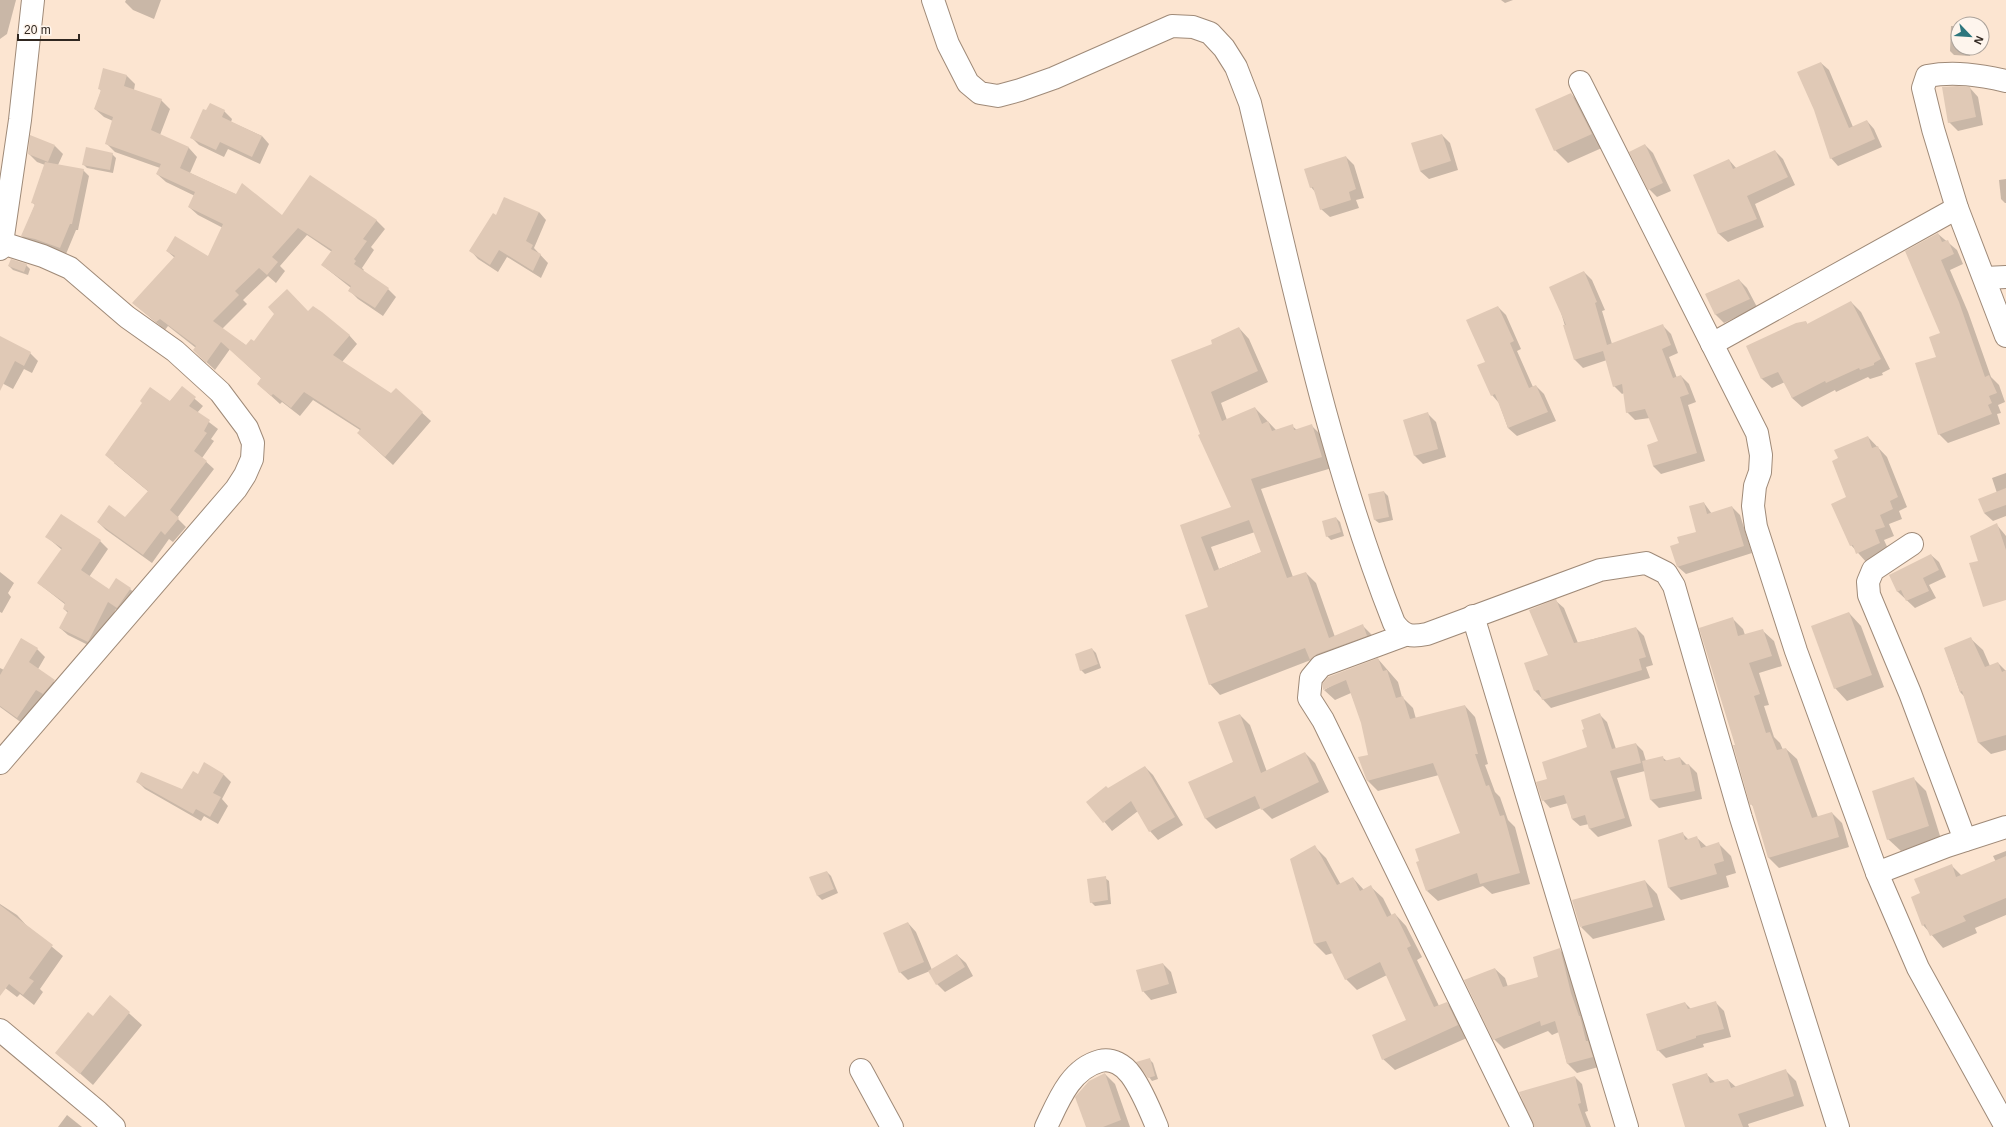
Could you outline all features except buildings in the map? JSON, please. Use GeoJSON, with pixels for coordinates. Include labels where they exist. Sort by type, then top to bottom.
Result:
{"type":"FeatureCollection","features":[{"type":"Feature","properties":{"kind":"street"},"geometry":{"type":"LineString","coordinates":[[0,763],[236,489],[245,475],[252,459],[253,443],[247,428],[220,392],[176,351],[127,316],[70,268],[43,256],[1,246],[20,120],[33,0]]}},
{"type":"Feature","properties":{"kind":"street"},"geometry":{"type":"LineString","coordinates":[[933,0],[948,44],[968,83],[980,93],[998,96],[1054,78],[1172,26],[1194,27],[1210,33],[1224,48],[1236,67],[1250,103],[1316,375],[1356,519],[1394,623],[1405,635],[1413,637],[1427,634],[1600,570],[1646,563],[1666,573],[1674,586],[1740,818],[1838,1127]]}},
{"type":"Feature","properties":{"kind":"street"},"geometry":{"type":"LineString","coordinates":[[2006,81],[1980,75],[1944,73],[1927,76],[1923,88],[1933,129],[1957,208],[1996,278],[2006,336]]}},
{"type":"Feature","properties":{"kind":"street"},"geometry":{"type":"LineString","coordinates":[[1580,82],[1756,433],[1760,455],[1760,472],[1755,486],[1753,506],[1756,527],[1796,651],[1877,873],[1918,968],[2006,1127]]}},
{"type":"Feature","properties":{"kind":"street"},"geometry":{"type":"LineString","coordinates":[[1712,344],[1957,208]]}},
{"type":"Feature","properties":{"kind":"street"},"geometry":{"type":"LineString","coordinates":[[1912,544],[1873,570],[1868,582],[1869,595],[1910,693],[1965,840]]}},
{"type":"Feature","properties":{"kind":"street"},"geometry":{"type":"LineString","coordinates":[[1473,616],[1627,1127]]}},
{"type":"Feature","properties":{"kind":"street"},"geometry":{"type":"LineString","coordinates":[[1405,635],[1321,666],[1311,678],[1309,698],[1323,720],[1522,1127]]}},
{"type":"Feature","properties":{"kind":"street"},"geometry":{"type":"LineString","coordinates":[[1877,873],[1965,840],[2006,827]]}},
{"type":"Feature","properties":{"kind":"street"},"geometry":{"type":"LineString","coordinates":[[0,1030],[114,1127]]}},
{"type":"Feature","properties":{"kind":"street"},"geometry":{"type":"LineString","coordinates":[[1046,1127],[1058,1103],[1075,1076],[1089,1064],[1107,1060],[1120,1064],[1131,1075],[1157,1127]]}},
{"type":"Feature","properties":{"kind":"street"},"geometry":{"type":"LineString","coordinates":[[862,1070],[892,1127]]}}]}
